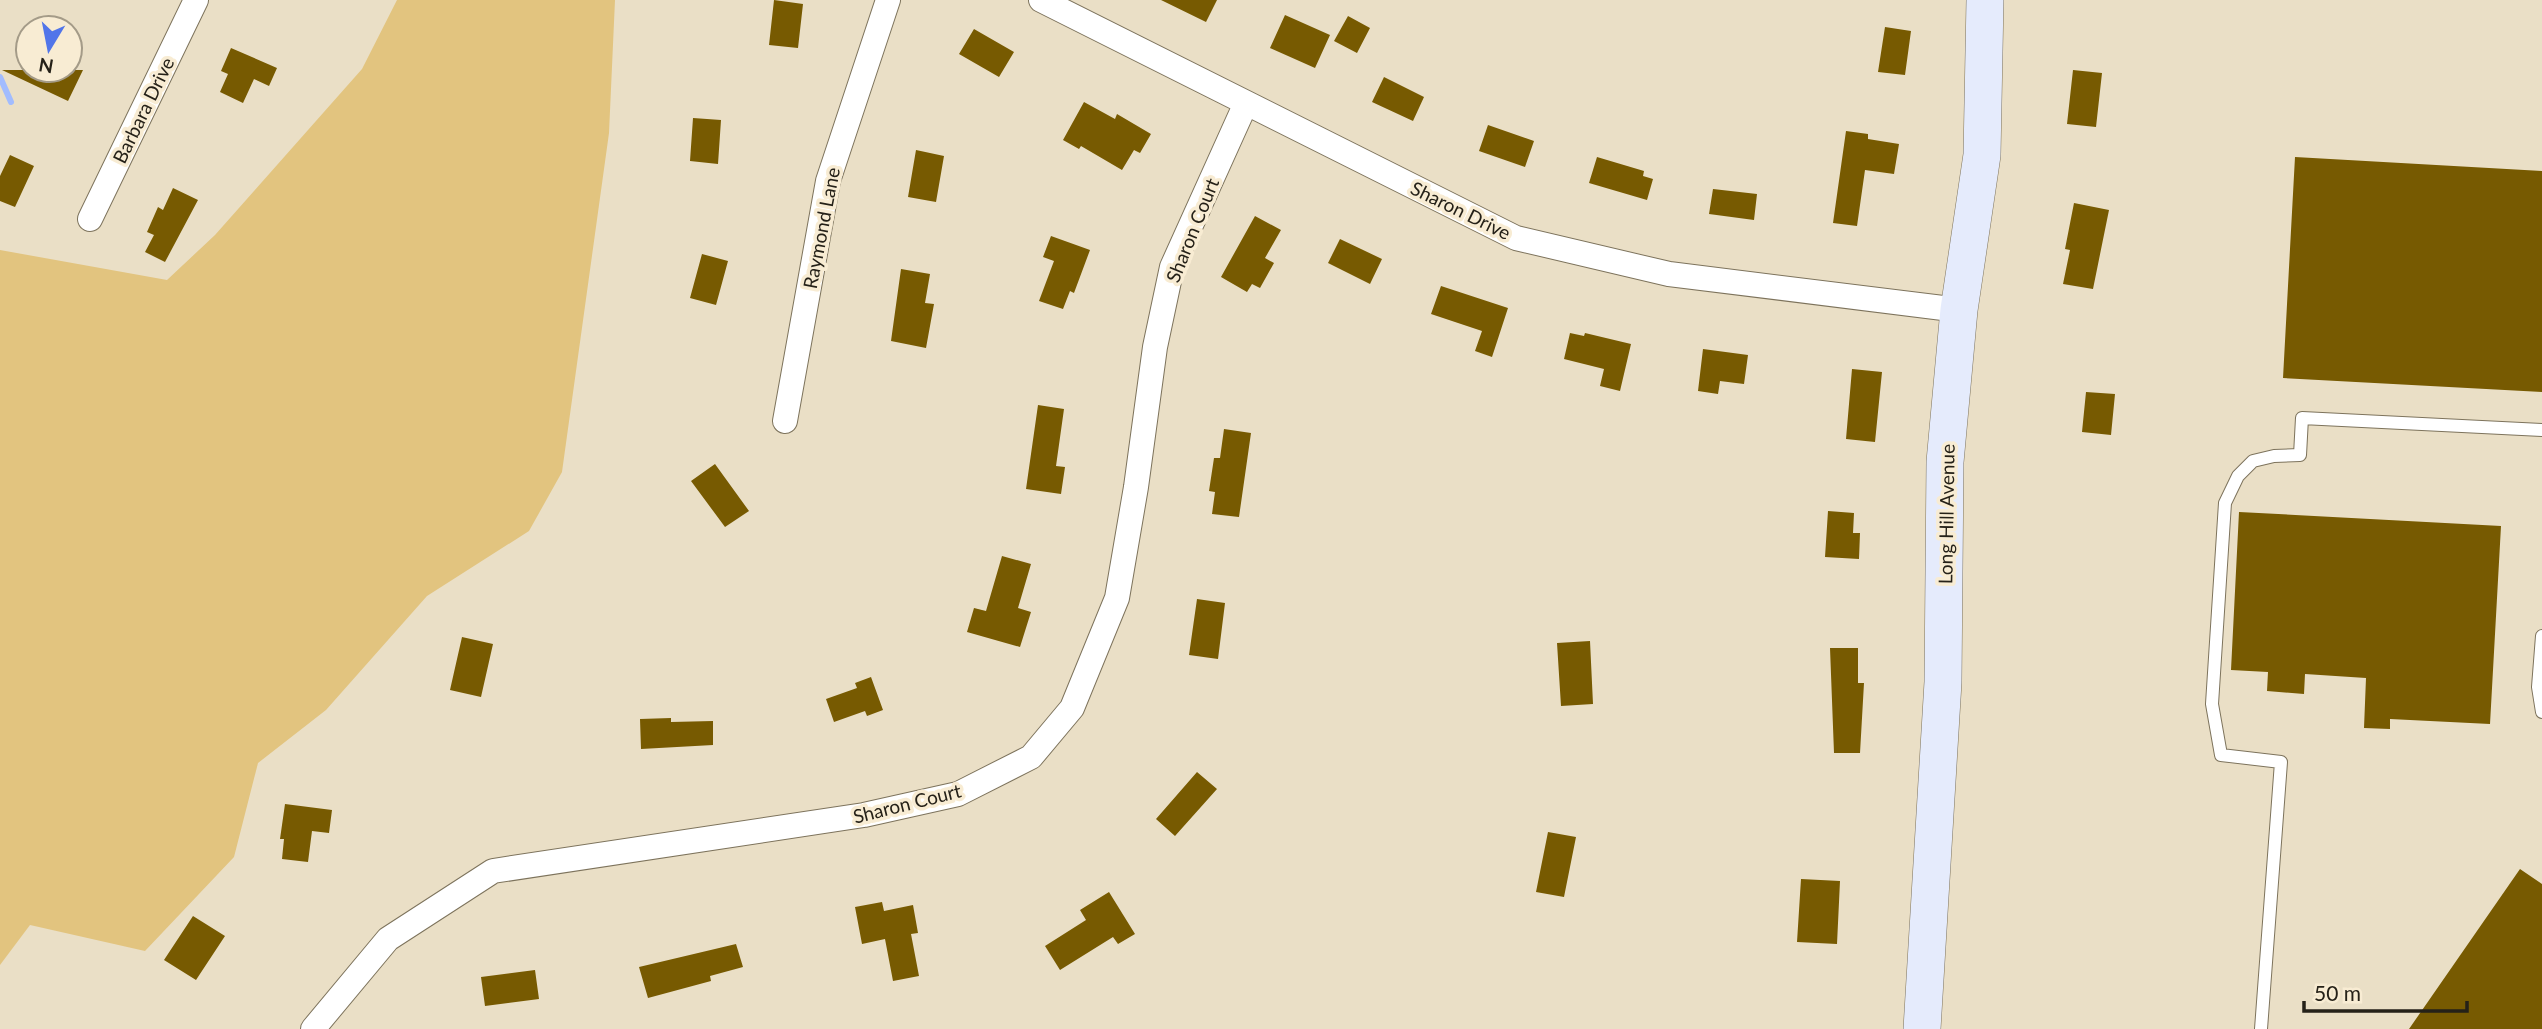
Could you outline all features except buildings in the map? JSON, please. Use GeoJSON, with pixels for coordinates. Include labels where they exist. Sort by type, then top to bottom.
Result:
{"type":"FeatureCollection","features":[{"type":"Feature","properties":{"kind":"street","name":"Barbara Drive"},"geometry":{"type":"LineString","coordinates":[[90,219],[196,0]]}},
{"type":"Feature","properties":{"kind":"street","name":"Raymond Lane"},"geometry":{"type":"LineString","coordinates":[[785,421],[828,181],[888,0]]}},
{"type":"Feature","properties":{"kind":"street","name":"Sharon Drive"},"geometry":{"type":"LineString","coordinates":[[1041,0],[1516,238],[1669,274],[1959,310]]}},
{"type":"Feature","properties":{"kind":"street","name":"Long Hill Avenue"},"geometry":{"type":"LineString","coordinates":[[1922,1029],[1943,681],[1945,462],[1959,310],[1982,155],[1985,0]]}},
{"type":"Feature","properties":{"kind":"street","name":"Sharon Court"},"geometry":{"type":"LineString","coordinates":[[313,1029],[388,939],[493,871],[864,816],[958,794],[1031,757],[1072,708],[1117,598],[1136,487],[1155,347],[1172,267],[1245,103]]}},
{"type":"Feature","properties":{"kind":"lane"},"geometry":{"type":"LineString","coordinates":[[2261,1029],[2281,762],[2221,755],[2212,704],[2222,524],[2230,489],[2253,461],[2300,454],[2302,418],[2542,430]]}},
{"type":"Feature","properties":{"kind":"lane"},"geometry":{"type":"LineString","coordinates":[[2542,636],[2538,687],[2542,712]]}},
{"type":"Feature","properties":{"kind":"shaded area"},"geometry":{"type":"Polygon","coordinates":[[[397,0],[615,0],[609,133],[562,472],[529,531],[427,596],[326,710],[258,763],[234,857],[145,951],[30,925],[0,965],[0,250],[167,280],[215,235],[362,69],[397,0]]]}},
{"type":"Feature","properties":{"kind":"waterway"},"geometry":{"type":"LineString","coordinates":[[0,77],[11,102]]}}]}
